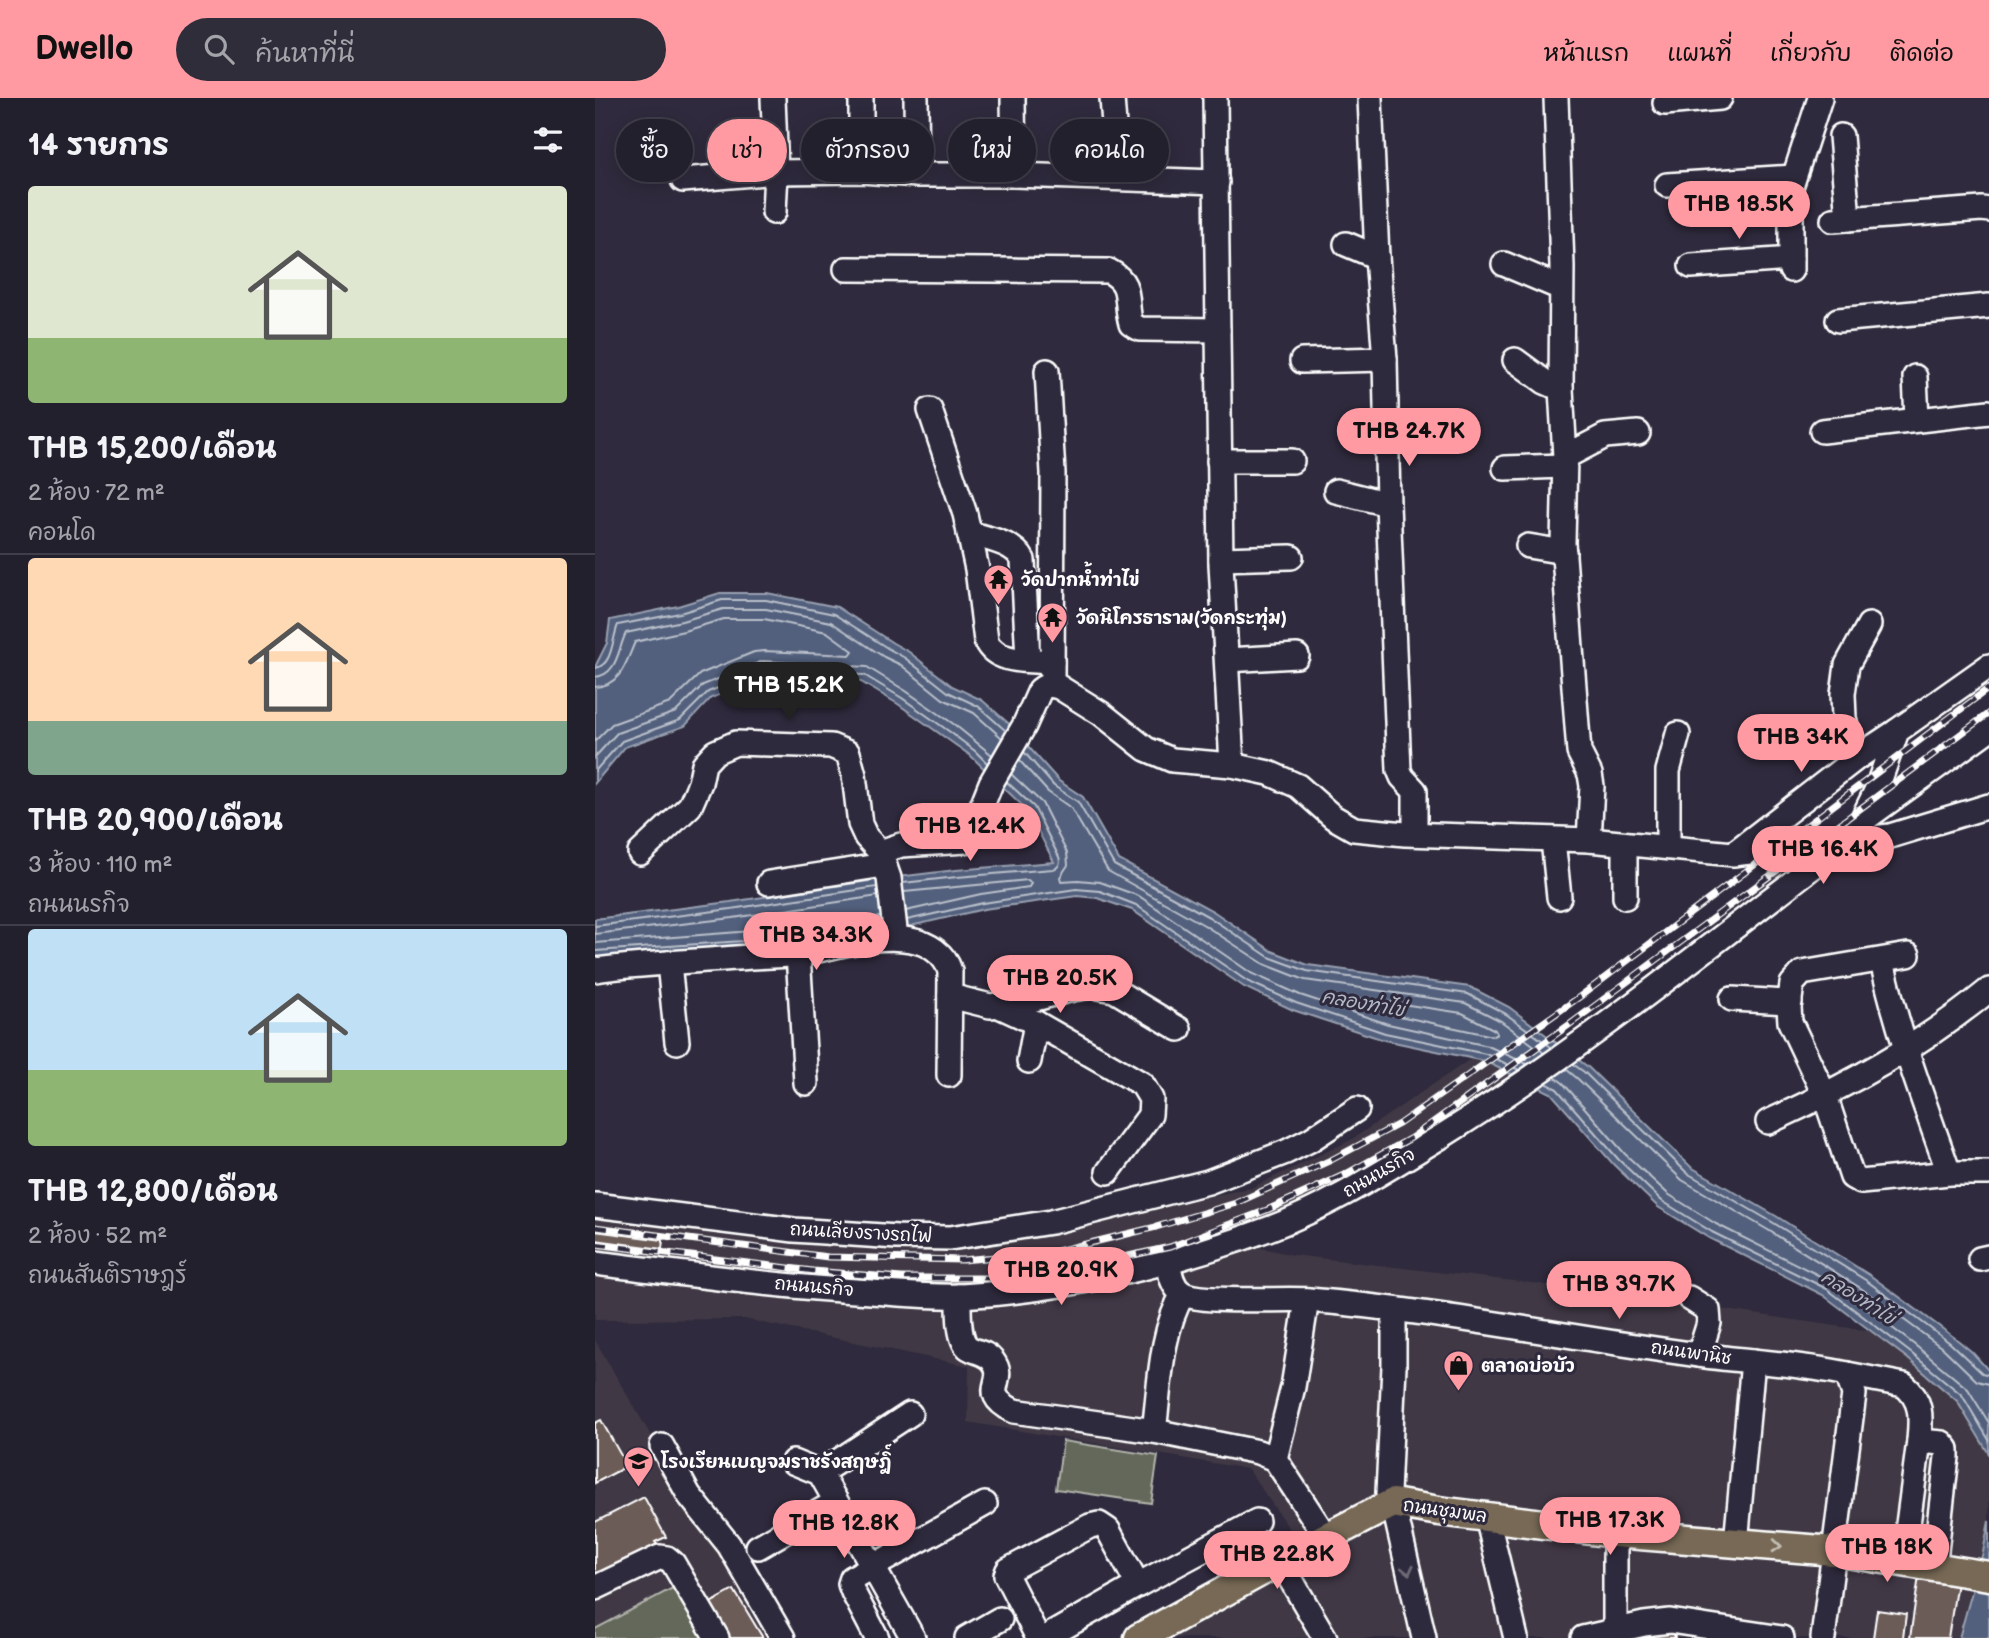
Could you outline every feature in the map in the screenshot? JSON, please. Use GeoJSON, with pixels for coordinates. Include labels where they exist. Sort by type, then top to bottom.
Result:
{"type":"FeatureCollection","features":[{"type":"Feature","properties":{"kind":"main road","name":"ถนนชุมพล"},"geometry":{"type":"LineString","coordinates":[[1139,1638],[1393,1503],[1615,1533],[1834,1551],[1989,1576]]}},
{"type":"Feature","properties":{"kind":"street"},"geometry":{"type":"LineString","coordinates":[[773,98],[774,119]]}},
{"type":"Feature","properties":{"kind":"street"},"geometry":{"type":"LineString","coordinates":[[861,98],[861,119]]}},
{"type":"Feature","properties":{"kind":"street"},"geometry":{"type":"LineString","coordinates":[[916,98],[916,119]]}},
{"type":"Feature","properties":{"kind":"street"},"geometry":{"type":"LineString","coordinates":[[1013,98],[1013,119]]}},
{"type":"Feature","properties":{"kind":"street"},"geometry":{"type":"LineString","coordinates":[[1112,98],[1114,119]]}},
{"type":"Feature","properties":{"kind":"street"},"geometry":{"type":"LineString","coordinates":[[1215,98],[1221,559],[1232,765]]}},
{"type":"Feature","properties":{"kind":"street"},"geometry":{"type":"LineString","coordinates":[[1370,98],[1377,257],[1385,359],[1399,770],[1415,791],[1415,834]]}},
{"type":"Feature","properties":{"kind":"street"},"geometry":{"type":"LineString","coordinates":[[1556,98],[1564,552],[1579,752],[1590,774],[1592,786],[1589,840]]}},
{"type":"Feature","properties":{"kind":"street"},"geometry":{"type":"LineString","coordinates":[[1665,103],[1720,98]]}},
{"type":"Feature","properties":{"kind":"street"},"geometry":{"type":"LineString","coordinates":[[1691,266],[1791,264],[1791,187],[1819,98]]}},
{"type":"Feature","properties":{"kind":"street"},"geometry":{"type":"LineString","coordinates":[[1841,136],[1840,220],[1989,210]]}},
{"type":"Feature","properties":{"kind":"street"},"geometry":{"type":"LineString","coordinates":[[1667,185],[1794,177]]}},
{"type":"Feature","properties":{"kind":"street"},"geometry":{"type":"LineString","coordinates":[[1169,180],[1217,182]]}},
{"type":"Feature","properties":{"kind":"street"},"geometry":{"type":"LineString","coordinates":[[774,212],[776,182]]}},
{"type":"Feature","properties":{"kind":"street"},"geometry":{"type":"LineString","coordinates":[[1346,244],[1377,257]]}},
{"type":"Feature","properties":{"kind":"street"},"geometry":{"type":"LineString","coordinates":[[1504,264],[1561,288]]}},
{"type":"Feature","properties":{"kind":"street"},"geometry":{"type":"LineString","coordinates":[[846,269],[1109,271],[1125,283],[1131,324],[1140,329],[1218,330]]}},
{"type":"Feature","properties":{"kind":"street"},"geometry":{"type":"LineString","coordinates":[[1839,320],[1989,306]]}},
{"type":"Feature","properties":{"kind":"street"},"geometry":{"type":"LineString","coordinates":[[1302,360],[1385,359]]}},
{"type":"Feature","properties":{"kind":"street"},"geometry":{"type":"LineString","coordinates":[[1515,360],[1545,382],[1561,388]]}},
{"type":"Feature","properties":{"kind":"street"},"geometry":{"type":"LineString","coordinates":[[1047,371],[1053,473],[1052,673],[1059,687],[1103,713],[1146,749],[1172,760],[1232,765],[1269,773],[1297,786],[1333,817],[1354,829],[1415,834],[1589,840],[1733,854],[1891,836],[1989,806]]}},
{"type":"Feature","properties":{"kind":"street"},"geometry":{"type":"LineString","coordinates":[[1915,377],[1917,419]]}},
{"type":"Feature","properties":{"kind":"street"},"geometry":{"type":"LineString","coordinates":[[930,410],[965,514],[977,569],[986,641],[996,654],[1028,660],[1052,673]]}},
{"type":"Feature","properties":{"kind":"street"},"geometry":{"type":"LineString","coordinates":[[1822,431],[1989,412]]}},
{"type":"Feature","properties":{"kind":"street"},"geometry":{"type":"LineString","coordinates":[[1505,468],[1564,461],[1605,436],[1638,433]]}},
{"type":"Feature","properties":{"kind":"street"},"geometry":{"type":"LineString","coordinates":[[1219,461],[1292,461]]}},
{"type":"Feature","properties":{"kind":"street"},"geometry":{"type":"LineString","coordinates":[[1336,491],[1388,504]]}},
{"type":"Feature","properties":{"kind":"street"},"geometry":{"type":"LineString","coordinates":[[969,533],[1008,546],[1019,553],[1023,560],[1028,660]]}},
{"type":"Feature","properties":{"kind":"street"},"geometry":{"type":"LineString","coordinates":[[1528,546],[1564,552]]}},
{"type":"Feature","properties":{"kind":"street"},"geometry":{"type":"LineString","coordinates":[[1221,559],[1291,557]]}},
{"type":"Feature","properties":{"kind":"street"},"geometry":{"type":"LineString","coordinates":[[1858,757],[1844,718],[1843,694],[1847,665],[1869,625]]}},
{"type":"Feature","properties":{"kind":"street"},"geometry":{"type":"LineString","coordinates":[[1227,660],[1297,656]]}},
{"type":"Feature","properties":{"kind":"street"},"geometry":{"type":"LineString","coordinates":[[1733,854],[1858,757],[1989,666]]}},
{"type":"Feature","properties":{"kind":"street"},"geometry":{"type":"LineString","coordinates":[[769,883],[884,865],[901,845],[966,841],[991,783],[1024,726],[1040,690],[1052,673]]}},
{"type":"Feature","properties":{"kind":"street"},"geometry":{"type":"LineString","coordinates":[[1862,820],[1989,729]]}},
{"type":"Feature","properties":{"kind":"street","name":"ถนนนรกิจ"},"geometry":{"type":"LineString","coordinates":[[595,1263],[810,1288],[959,1296],[1044,1289],[1195,1253],[1272,1227],[1326,1203],[1392,1167],[1481,1112],[1588,1039],[1845,842],[1854,834],[1876,791],[1897,731]]}},
{"type":"Feature","properties":{"kind":"street"},"geometry":{"type":"LineString","coordinates":[[1668,847],[1668,771],[1678,734]]}},
{"type":"Feature","properties":{"kind":"street"},"geometry":{"type":"LineString","coordinates":[[640,853],[690,806],[700,783],[704,764],[715,752],[736,743],[831,746],[848,753],[854,775],[860,824],[884,865],[896,937]]}},
{"type":"Feature","properties":{"kind":"street"},"geometry":{"type":"LineString","coordinates":[[1553,840],[1559,897]]}},
{"type":"Feature","properties":{"kind":"street"},"geometry":{"type":"LineString","coordinates":[[1625,844],[1625,897]]}},
{"type":"Feature","properties":{"kind":"street"},"geometry":{"type":"LineString","coordinates":[[595,970],[798,954],[837,945],[896,937],[913,940],[929,946],[948,961],[949,1075]]}},
{"type":"Feature","properties":{"kind":"street"},"geometry":{"type":"LineString","coordinates":[[798,954],[806,1083]]}},
{"type":"Feature","properties":{"kind":"street"},"geometry":{"type":"LineString","coordinates":[[1908,955],[1801,973],[1792,984],[1790,1022],[1825,1096],[1852,1177],[1861,1182],[1949,1173],[1989,1173]]}},
{"type":"Feature","properties":{"kind":"street"},"geometry":{"type":"LineString","coordinates":[[1882,961],[1905,1051],[1949,1173]]}},
{"type":"Feature","properties":{"kind":"street"},"geometry":{"type":"LineString","coordinates":[[669,963],[677,1042]]}},
{"type":"Feature","properties":{"kind":"street"},"geometry":{"type":"LineString","coordinates":[[950,996],[990,1006],[1024,1002],[1093,986],[1114,990],[1178,1029]]}},
{"type":"Feature","properties":{"kind":"street"},"geometry":{"type":"LineString","coordinates":[[1768,1122],[1825,1096],[1905,1051],[1989,990]]}},
{"type":"Feature","properties":{"kind":"street"},"geometry":{"type":"LineString","coordinates":[[1732,999],[1790,1002]]}},
{"type":"Feature","properties":{"kind":"street"},"geometry":{"type":"LineString","coordinates":[[997,1005],[1036,1023],[1142,1084],[1151,1099],[1150,1115],[1108,1172]]}},
{"type":"Feature","properties":{"kind":"street"},"geometry":{"type":"LineString","coordinates":[[1029,1061],[1036,1023]]}},
{"type":"Feature","properties":{"kind":"street","name":"ถนนเลียงรางรถไฟ"},"geometry":{"type":"LineString","coordinates":[[595,1205],[793,1230],[950,1238],[1083,1215],[1208,1182],[1286,1152],[1310,1140],[1357,1109]]}},
{"type":"Feature","properties":{"kind":"street"},"geometry":{"type":"LineString","coordinates":[[1154,1431],[1167,1336],[1173,1311],[1182,1294],[1173,1282],[1168,1260]]}},
{"type":"Feature","properties":{"kind":"street","name":"ถนนพานิช"},"geometry":{"type":"LineString","coordinates":[[1182,1294],[1205,1298],[1307,1300],[1417,1311],[1699,1355],[1825,1369],[1904,1385],[1917,1400],[1921,1414],[1919,1441]]}},
{"type":"Feature","properties":{"kind":"street"},"geometry":{"type":"LineString","coordinates":[[959,1296],[964,1343],[970,1349],[982,1352],[993,1362],[997,1371],[994,1395],[1000,1404],[1014,1411],[1154,1431],[1258,1452],[1275,1459],[1326,1537]]}},
{"type":"Feature","properties":{"kind":"street"},"geometry":{"type":"LineString","coordinates":[[1689,1298],[1708,1310],[1709,1323],[1699,1355]]}},
{"type":"Feature","properties":{"kind":"street"},"geometry":{"type":"LineString","coordinates":[[1275,1459],[1293,1387],[1307,1300]]}},
{"type":"Feature","properties":{"kind":"street"},"geometry":{"type":"LineString","coordinates":[[1394,1310],[1388,1493],[1393,1503],[1424,1638]]}},
{"type":"Feature","properties":{"kind":"street"},"geometry":{"type":"LineString","coordinates":[[1736,1543],[1753,1361]]}},
{"type":"Feature","properties":{"kind":"street"},"geometry":{"type":"LineString","coordinates":[[1822,1638],[1854,1394],[1847,1374]]}},
{"type":"Feature","properties":{"kind":"street"},"geometry":{"type":"LineString","coordinates":[[820,1473],[910,1414]]}},
{"type":"Feature","properties":{"kind":"street"},"geometry":{"type":"LineString","coordinates":[[1903,1562],[1919,1441],[1943,1443],[1947,1449],[1941,1569]]}},
{"type":"Feature","properties":{"kind":"street"},"geometry":{"type":"LineString","coordinates":[[662,1446],[689,1495],[729,1545],[783,1638]]}},
{"type":"Feature","properties":{"kind":"street"},"geometry":{"type":"LineString","coordinates":[[793,1462],[820,1473],[873,1567],[902,1634]]}},
{"type":"Feature","properties":{"kind":"street"},"geometry":{"type":"LineString","coordinates":[[758,1547],[837,1502]]}},
{"type":"Feature","properties":{"kind":"street"},"geometry":{"type":"LineString","coordinates":[[877,1638],[850,1584],[852,1578],[985,1504]]}},
{"type":"Feature","properties":{"kind":"street"},"geometry":{"type":"LineString","coordinates":[[1487,1517],[1515,1638]]}},
{"type":"Feature","properties":{"kind":"street"},"geometry":{"type":"LineString","coordinates":[[1045,1638],[1257,1521]]}},
{"type":"Feature","properties":{"kind":"street"},"geometry":{"type":"LineString","coordinates":[[1038,1638],[1006,1575],[1008,1570],[1090,1526],[1099,1524],[1108,1530],[1138,1585]]}},
{"type":"Feature","properties":{"kind":"street"},"geometry":{"type":"LineString","coordinates":[[1615,1533],[1615,1632]]}},
{"type":"Feature","properties":{"kind":"street"},"geometry":{"type":"LineString","coordinates":[[595,1588],[660,1557],[667,1558],[673,1563],[717,1638]]}},
{"type":"Feature","properties":{"kind":"street"},"geometry":{"type":"LineString","coordinates":[[1280,1561],[1325,1638]]}},
{"type":"Feature","properties":{"kind":"street"},"geometry":{"type":"LineString","coordinates":[[967,1638],[1000,1619]]}},
{"type":"Feature","properties":{"kind":"street"},"geometry":{"type":"LineString","coordinates":[[1583,1638],[1670,1621],[1729,1634],[1782,1638]]}},
{"type":"Feature","properties":{"kind":"shaded area"},"geometry":{"type":"Polygon","coordinates":[[[1472,1058],[1516,1076],[1407,1147],[1264,1221],[1093,1272],[1013,1285],[938,1286],[816,1279],[595,1252],[595,1216],[690,1229],[950,1250],[1251,1188],[1351,1140],[1472,1058]]]}},
{"type":"Feature","properties":{"kind":"shaded area","name":"ตลาดบ่อบัว"},"geometry":{"type":"Polygon","coordinates":[[[1248,1245],[1293,1255],[1589,1290],[1870,1331],[1907,1358],[1959,1404],[1989,1454],[1989,1521],[1980,1560],[1395,1496],[1292,1533],[1248,1469],[968,1422],[969,1366],[745,1319],[595,1320],[595,1268],[926,1301],[1248,1245]]]}},
{"type":"Feature","properties":{"kind":"shaded area","name":"โรงเรียนเบญจมราชรังสฤษฎิ์"},"geometry":{"type":"Polygon","coordinates":[[[595,1340],[769,1638],[595,1638],[595,1340]]]}},
{"type":"Feature","properties":{"kind":"shaded area"},"geometry":{"type":"Polygon","coordinates":[[[1388,1513],[1851,1560],[1971,1590],[1959,1638],[1154,1638],[1388,1513]]]}},
{"type":"Feature","properties":{"kind":"green space"},"geometry":{"type":"Polygon","coordinates":[[[1063,1441],[1158,1456],[1151,1503],[1056,1489],[1063,1441]]]}},
{"type":"Feature","properties":{"kind":"green space"},"geometry":{"type":"Polygon","coordinates":[[[684,1582],[717,1638],[595,1638],[595,1629],[684,1582]]]}},
{"type":"Feature","properties":{"kind":"water","name":"คลองท่าไข่"},"geometry":{"type":"Polygon","coordinates":[[[720,593],[767,593],[837,607],[909,652],[952,686],[982,700],[1016,730],[1059,781],[1083,797],[1119,860],[1213,911],[1272,951],[1308,965],[1470,987],[1509,1007],[1588,1067],[1691,1167],[1776,1216],[1871,1276],[1972,1352],[1989,1371],[1989,1454],[1957,1401],[1907,1358],[1823,1295],[1709,1238],[1658,1207],[1614,1165],[1551,1093],[1484,1061],[1384,1040],[1293,1010],[1244,987],[1132,910],[1097,898],[1077,896],[984,909],[876,934],[818,942],[595,958],[595,919],[889,878],[1054,862],[1028,811],[971,756],[898,704],[861,682],[763,677],[711,698],[685,726],[625,747],[595,783],[595,667],[607,643],[610,620],[678,606],[720,593]]]}},
{"type":"Feature","properties":{"kind":"water"},"geometry":{"type":"Polygon","coordinates":[[[1989,1521],[1989,1638],[1959,1638],[1983,1552],[1989,1521]]]}},
{"type":"Feature","properties":{"kind":"building"},"geometry":{"type":"Polygon","coordinates":[[[595,1231],[663,1240],[662,1249],[595,1240],[595,1231]]]}},
{"type":"Feature","properties":{"kind":"building"},"geometry":{"type":"Polygon","coordinates":[[[601,1420],[627,1466],[595,1483],[595,1423],[601,1420]]]}},
{"type":"Feature","properties":{"kind":"building"},"geometry":{"type":"Polygon","coordinates":[[[644,1497],[666,1537],[655,1542],[659,1547],[595,1580],[595,1522],[644,1497]]]}},
{"type":"Feature","properties":{"kind":"building"},"geometry":{"type":"Polygon","coordinates":[[[1919,1576],[1957,1582],[1948,1638],[1910,1638],[1919,1576]]]}},
{"type":"Feature","properties":{"kind":"building"},"geometry":{"type":"Polygon","coordinates":[[[734,1590],[763,1638],[726,1638],[707,1605],[734,1590]]]}},
{"type":"Feature","properties":{"kind":"building"},"geometry":{"type":"Polygon","coordinates":[[[1877,1610],[1906,1614],[1903,1638],[1873,1638],[1877,1610]]]}},
{"type":"Feature","properties":{"kind":"building"},"geometry":{"type":"Polygon","coordinates":[[[1672,1628],[1675,1638],[1633,1638],[1672,1628]]]}},
{"type":"Feature","properties":{"kind":"railway"},"geometry":{"type":"LineString","coordinates":[[595,1227],[828,1257],[962,1260],[1053,1252],[1156,1227],[1236,1203],[1331,1160],[1399,1124],[1578,998],[1989,688]]}},
{"type":"Feature","properties":{"kind":"railway"},"geometry":{"type":"LineString","coordinates":[[595,1244],[813,1271],[902,1278],[992,1278],[1087,1265],[1170,1247],[1267,1210],[1344,1175],[1411,1138],[1573,1022],[1989,713]]}},
{"type":"Feature","properties":{"kind":"place","name":"วัดปากน้ำท่าไข่"},"geometry":{"type":"Point","coordinates":[998,607]}},
{"type":"Feature","properties":{"kind":"place","name":"วัดนิโครธาราม(วัดกระทุ่ม)"},"geometry":{"type":"Point","coordinates":[1053,645]}},
{"type":"Feature","properties":{"kind":"place","name":"ตลาดบ่อบัว"},"geometry":{"type":"Point","coordinates":[1458,1393]}},
{"type":"Feature","properties":{"kind":"place","name":"โรงเรียนเบญจมราชรังสฤษฎิ์"},"geometry":{"type":"Point","coordinates":[638,1489]}}]}
